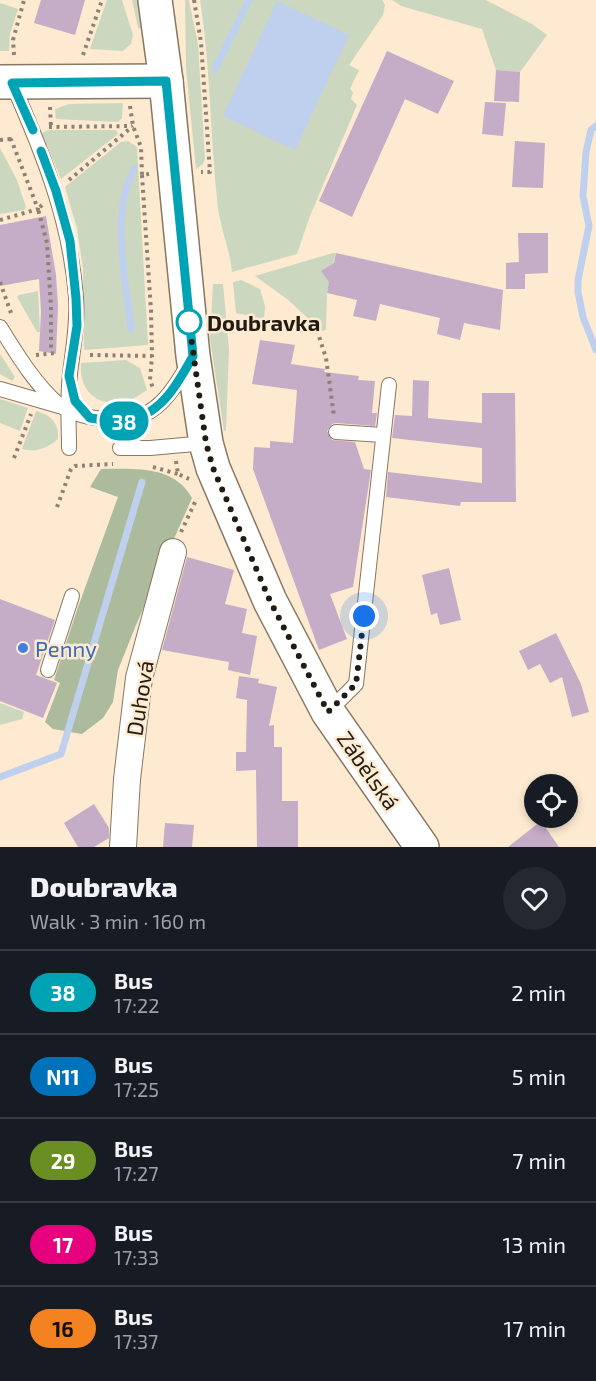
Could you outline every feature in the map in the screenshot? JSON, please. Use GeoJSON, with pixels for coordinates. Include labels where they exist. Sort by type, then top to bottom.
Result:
{"type":"FeatureCollection","features":[{"type":"Feature","properties":{"kind":"main road","name":"Zábělská"},"geometry":{"type":"LineString","coordinates":[[155,0],[166,81],[193,356],[209,455],[270,601],[328,712],[422,847]]}},
{"type":"Feature","properties":{"kind":"main road"},"geometry":{"type":"LineString","coordinates":[[11,67],[166,81]]}},
{"type":"Feature","properties":{"kind":"street","name":"Duhová"},"geometry":{"type":"LineString","coordinates":[[123,847],[127,779],[139,678],[173,552]]}},
{"type":"Feature","properties":{"kind":"lane"},"geometry":{"type":"LineString","coordinates":[[11,67],[56,191],[70,241],[77,326],[64,408],[69,448]]}},
{"type":"Feature","properties":{"kind":"lane"},"geometry":{"type":"LineString","coordinates":[[0,327],[33,377],[64,408]]}},
{"type":"Feature","properties":{"kind":"lane"},"geometry":{"type":"LineString","coordinates":[[0,389],[90,418],[122,422],[146,415],[160,405],[176,386],[193,356]]}},
{"type":"Feature","properties":{"kind":"lane"},"geometry":{"type":"LineString","coordinates":[[69,376],[75,401],[90,418]]}},
{"type":"Feature","properties":{"kind":"lane"},"geometry":{"type":"LineString","coordinates":[[328,712],[356,684],[389,385]]}},
{"type":"Feature","properties":{"kind":"lane"},"geometry":{"type":"LineString","coordinates":[[336,432],[383,435]]}},
{"type":"Feature","properties":{"kind":"lane"},"geometry":{"type":"LineString","coordinates":[[120,448],[150,448],[209,455]]}},
{"type":"Feature","properties":{"kind":"lane"},"geometry":{"type":"LineString","coordinates":[[48,670],[72,596]]}},
{"type":"Feature","properties":{"kind":"path"},"geometry":{"type":"LineString","coordinates":[[11,67],[13,40],[24,0]]}},
{"type":"Feature","properties":{"kind":"path"},"geometry":{"type":"LineString","coordinates":[[83,55],[102,0]]}},
{"type":"Feature","properties":{"kind":"path"},"geometry":{"type":"LineString","coordinates":[[194,0],[201,42],[210,172]]}},
{"type":"Feature","properties":{"kind":"path"},"geometry":{"type":"LineString","coordinates":[[72,56],[94,55]]}},
{"type":"Feature","properties":{"kind":"path"},"geometry":{"type":"LineString","coordinates":[[51,352],[47,243],[38,209],[133,126]]}},
{"type":"Feature","properties":{"kind":"path"},"geometry":{"type":"LineString","coordinates":[[0,140],[11,139]]}},
{"type":"Feature","properties":{"kind":"path"},"geometry":{"type":"LineString","coordinates":[[142,175],[152,356]]}},
{"type":"Feature","properties":{"kind":"path"},"geometry":{"type":"LineString","coordinates":[[0,282],[2,291]]}},
{"type":"Feature","properties":{"kind":"path"},"geometry":{"type":"LineString","coordinates":[[317,330],[329,375],[336,432]]}},
{"type":"Feature","properties":{"kind":"path"},"geometry":{"type":"LineString","coordinates":[[14,458],[36,399]]}},
{"type":"Feature","properties":{"kind":"path"},"geometry":{"type":"LineString","coordinates":[[173,552],[209,455]]}},
{"type":"Feature","properties":{"kind":"path"},"geometry":{"type":"LineString","coordinates":[[57,507],[71,469],[75,466],[118,464]]}},
{"type":"Feature","properties":{"kind":"path"},"geometry":{"type":"LineString","coordinates":[[144,465],[178,474]]}},
{"type":"Feature","properties":{"kind":"green space"},"geometry":{"type":"Polygon","coordinates":[[[107,0],[122,0],[133,35],[131,44],[123,51],[90,49],[107,0]]]}},
{"type":"Feature","properties":{"kind":"green space"},"geometry":{"type":"Polygon","coordinates":[[[132,0],[140,0],[145,29],[138,28],[132,0]]]}},
{"type":"Feature","properties":{"kind":"green space"},"geometry":{"type":"Polygon","coordinates":[[[185,0],[189,0],[198,44],[205,159],[203,164],[196,169],[186,68],[185,0]]]}},
{"type":"Feature","properties":{"kind":"green space"},"geometry":{"type":"Polygon","coordinates":[[[200,0],[382,0],[385,5],[383,15],[349,65],[359,70],[350,89],[353,92],[351,99],[357,105],[310,216],[297,254],[232,272],[218,208],[200,0]]]}},
{"type":"Feature","properties":{"kind":"green space"},"geometry":{"type":"Polygon","coordinates":[[[392,0],[486,0],[532,24],[547,35],[520,72],[496,70],[482,29],[401,6],[392,0]]]}},
{"type":"Feature","properties":{"kind":"green space"},"geometry":{"type":"Polygon","coordinates":[[[0,3],[18,9],[10,34],[9,51],[0,51],[0,3]]]}},
{"type":"Feature","properties":{"kind":"green space"},"geometry":{"type":"Polygon","coordinates":[[[123,103],[122,118],[118,122],[56,119],[55,109],[69,104],[123,103]]]}},
{"type":"Feature","properties":{"kind":"green space"},"geometry":{"type":"Polygon","coordinates":[[[49,130],[116,130],[118,134],[61,179],[42,133],[49,130]]]}},
{"type":"Feature","properties":{"kind":"green space"},"geometry":{"type":"Polygon","coordinates":[[[128,141],[137,147],[148,345],[84,350],[83,269],[77,228],[65,187],[121,142],[128,141]]]}},
{"type":"Feature","properties":{"kind":"green space"},"geometry":{"type":"Polygon","coordinates":[[[0,148],[17,180],[26,207],[24,210],[0,214],[0,148]]]}},
{"type":"Feature","properties":{"kind":"green space"},"geometry":{"type":"Polygon","coordinates":[[[336,253],[333,264],[324,269],[330,278],[327,293],[326,330],[322,331],[287,299],[255,276],[336,253]]]}},
{"type":"Feature","properties":{"kind":"green space"},"geometry":{"type":"Polygon","coordinates":[[[241,280],[260,289],[265,306],[264,319],[236,313],[233,282],[241,280]]]}},
{"type":"Feature","properties":{"kind":"green space"},"geometry":{"type":"Polygon","coordinates":[[[213,284],[223,284],[229,349],[226,430],[224,431],[210,339],[213,284]]]}},
{"type":"Feature","properties":{"kind":"green space"},"geometry":{"type":"Polygon","coordinates":[[[38,291],[40,332],[37,332],[17,297],[38,291]]]}},
{"type":"Feature","properties":{"kind":"green space"},"geometry":{"type":"Polygon","coordinates":[[[0,354],[15,377],[12,381],[0,374],[0,354]]]}},
{"type":"Feature","properties":{"kind":"green space"},"geometry":{"type":"Polygon","coordinates":[[[126,360],[140,368],[147,390],[132,399],[116,403],[106,402],[92,395],[83,382],[81,363],[126,360]]]}},
{"type":"Feature","properties":{"kind":"green space"},"geometry":{"type":"Polygon","coordinates":[[[0,399],[28,408],[20,431],[0,423],[0,399]]]}},
{"type":"Feature","properties":{"kind":"green space"},"geometry":{"type":"Polygon","coordinates":[[[36,411],[53,420],[57,428],[58,439],[41,449],[22,449],[36,411]]]}},
{"type":"Feature","properties":{"kind":"green space"},"geometry":{"type":"Polygon","coordinates":[[[101,469],[140,469],[164,474],[184,487],[192,498],[118,670],[113,702],[103,718],[82,734],[53,729],[45,722],[60,683],[54,680],[118,497],[90,487],[101,469]]]}},
{"type":"Feature","properties":{"kind":"green space"},"geometry":{"type":"Polygon","coordinates":[[[0,703],[24,712],[22,719],[0,725],[0,703]]]}},
{"type":"Feature","properties":{"kind":"water"},"geometry":{"type":"Polygon","coordinates":[[[277,1],[349,35],[295,150],[223,116],[277,1]]]}},
{"type":"Feature","properties":{"kind":"building"},"geometry":{"type":"Polygon","coordinates":[[[41,0],[85,0],[75,35],[34,23],[41,0]]]}},
{"type":"Feature","properties":{"kind":"building"},"geometry":{"type":"Polygon","coordinates":[[[387,51],[454,81],[438,114],[405,99],[352,217],[319,201],[387,51]]]}},
{"type":"Feature","properties":{"kind":"building"},"geometry":{"type":"Polygon","coordinates":[[[496,70],[520,72],[519,102],[494,101],[496,70]]]}},
{"type":"Feature","properties":{"kind":"building"},"geometry":{"type":"Polygon","coordinates":[[[485,102],[506,103],[503,136],[482,134],[485,102]]]}},
{"type":"Feature","properties":{"kind":"building"},"geometry":{"type":"Polygon","coordinates":[[[515,141],[545,143],[543,188],[512,187],[515,141]]]}},
{"type":"Feature","properties":{"kind":"building"},"geometry":{"type":"Polygon","coordinates":[[[46,216],[56,275],[58,306],[56,354],[39,351],[41,312],[39,279],[0,286],[0,225],[46,216]]]}},
{"type":"Feature","properties":{"kind":"building"},"geometry":{"type":"Polygon","coordinates":[[[518,233],[548,233],[548,273],[525,274],[525,289],[506,289],[506,263],[519,262],[518,233]]]}},
{"type":"Feature","properties":{"kind":"building"},"geometry":{"type":"Polygon","coordinates":[[[336,253],[503,290],[500,330],[464,323],[460,340],[437,334],[440,318],[380,304],[376,321],[353,316],[357,300],[327,293],[329,282],[321,271],[334,263],[336,253]]]}},
{"type":"Feature","properties":{"kind":"building"},"geometry":{"type":"Polygon","coordinates":[[[260,340],[295,345],[291,364],[325,369],[324,372],[359,376],[358,380],[375,381],[372,413],[377,413],[375,426],[336,423],[332,424],[327,431],[332,440],[355,442],[364,469],[371,470],[353,587],[330,594],[347,639],[319,650],[253,469],[254,447],[270,448],[270,441],[293,443],[297,390],[252,384],[260,340]]]}},
{"type":"Feature","properties":{"kind":"building"},"geometry":{"type":"Polygon","coordinates":[[[413,380],[429,381],[428,418],[482,423],[482,393],[515,393],[516,502],[461,502],[460,506],[386,497],[388,472],[482,483],[482,448],[392,438],[395,415],[412,416],[413,380]]]}},
{"type":"Feature","properties":{"kind":"building"},"geometry":{"type":"Polygon","coordinates":[[[187,557],[234,570],[225,604],[247,609],[242,633],[257,636],[250,675],[228,670],[229,662],[162,650],[187,557]]]}},
{"type":"Feature","properties":{"kind":"building"},"geometry":{"type":"Polygon","coordinates":[[[449,568],[461,620],[440,625],[437,613],[431,615],[422,575],[449,568]]]}},
{"type":"Feature","properties":{"kind":"building","name":"Penny"},"geometry":{"type":"Polygon","coordinates":[[[0,599],[55,620],[36,675],[57,683],[43,718],[0,701],[0,599]]]}},
{"type":"Feature","properties":{"kind":"building"},"geometry":{"type":"Polygon","coordinates":[[[556,633],[581,684],[589,712],[572,717],[562,677],[550,683],[540,664],[528,670],[519,651],[556,633]]]}},
{"type":"Feature","properties":{"kind":"building"},"geometry":{"type":"Polygon","coordinates":[[[239,676],[259,679],[258,683],[277,687],[269,726],[274,725],[274,747],[282,747],[282,801],[298,801],[298,847],[257,847],[256,770],[236,771],[236,752],[246,752],[247,700],[236,698],[239,676]]]}},
{"type":"Feature","properties":{"kind":"building"},"geometry":{"type":"Polygon","coordinates":[[[94,804],[109,828],[109,838],[94,847],[78,847],[64,823],[94,804]]]}},
{"type":"Feature","properties":{"kind":"building"},"geometry":{"type":"Polygon","coordinates":[[[165,823],[194,825],[192,847],[163,847],[165,823]]]}},
{"type":"Feature","properties":{"kind":"building"},"geometry":{"type":"Polygon","coordinates":[[[532,828],[546,828],[559,847],[508,847],[532,828]]]}},
{"type":"Feature","properties":{"kind":"waterway"},"geometry":{"type":"LineString","coordinates":[[215,69],[249,0]]}},
{"type":"Feature","properties":{"kind":"waterway"},"geometry":{"type":"LineString","coordinates":[[596,126],[591,130],[586,152],[583,196],[589,226],[578,280],[583,317],[596,350]]}},
{"type":"Feature","properties":{"kind":"waterway"},"geometry":{"type":"LineString","coordinates":[[131,329],[123,269],[121,227],[127,187],[134,169]]}},
{"type":"Feature","properties":{"kind":"waterway"},"geometry":{"type":"LineString","coordinates":[[0,777],[61,754],[142,482]]}},
{"type":"Feature","properties":{"kind":"bus line","name":"38"},"geometry":{"type":"LineString","coordinates":[[33,130],[12,83],[166,81],[193,356],[176,386],[160,405],[146,415],[122,422],[90,418],[75,401],[69,376],[77,326],[70,241],[56,191],[41,151]]}},
{"type":"Feature","properties":{"kind":"place","name":"Doubravka"},"geometry":{"type":"Point","coordinates":[189,322]}},
{"type":"Feature","properties":{"kind":"place","name":"Penny"},"geometry":{"type":"Point","coordinates":[23,648]}},
{"type":"Feature","properties":{"kind":"route"},"geometry":{"type":"LineString","coordinates":[[189,322],[188,316],[206,443],[213,468],[270,601],[328,712],[340,703],[356,684],[364,616]]}}]}
